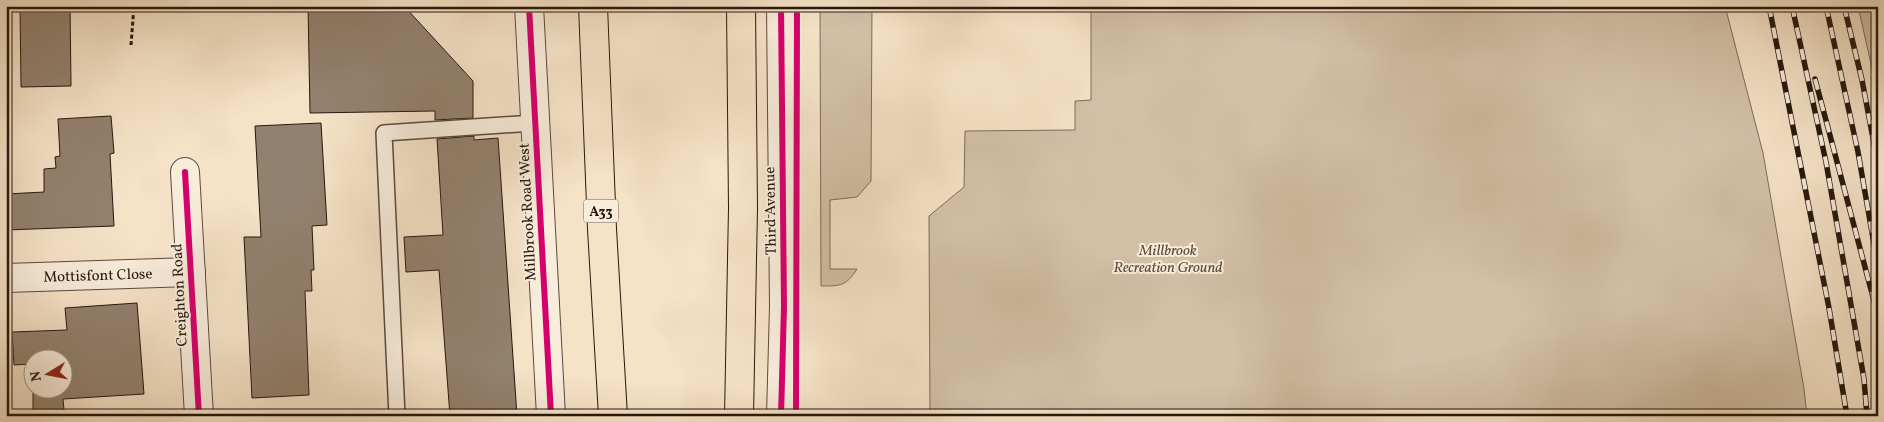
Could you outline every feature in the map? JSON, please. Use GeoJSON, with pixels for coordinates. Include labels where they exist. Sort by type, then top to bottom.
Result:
{"type":"FeatureCollection","features":[{"type":"Feature","properties":{"kind":"highway","name":"A33"},"geometry":{"type":"LineString","coordinates":[[593,6],[602,229],[613,416]]}},
{"type":"Feature","properties":{"kind":"highway"},"geometry":{"type":"LineString","coordinates":[[739,416],[744,208],[741,6]]}},
{"type":"Feature","properties":{"kind":"street","name":"Millbrook Road West"},"geometry":{"type":"LineString","coordinates":[[529,6],[551,416]]}},
{"type":"Feature","properties":{"kind":"street","name":"Third Avenue"},"geometry":{"type":"LineString","coordinates":[[781,6],[784,307],[781,416]]}},
{"type":"Feature","properties":{"kind":"street","name":"Creighton Road"},"geometry":{"type":"LineString","coordinates":[[185,172],[199,416]]}},
{"type":"Feature","properties":{"kind":"street","name":"Mottisfont Close"},"geometry":{"type":"LineString","coordinates":[[6,278],[190,272]]}},
{"type":"Feature","properties":{"kind":"lane"},"geometry":{"type":"LineString","coordinates":[[397,416],[384,133],[534,123]]}},
{"type":"Feature","properties":{"kind":"path"},"geometry":{"type":"LineString","coordinates":[[131,45],[134,6]]}},
{"type":"Feature","properties":{"kind":"green space"},"geometry":{"type":"Polygon","coordinates":[[[820,6],[872,6],[871,181],[857,197],[830,200],[830,269],[857,269],[846,282],[828,286],[821,286],[820,6]]]}},
{"type":"Feature","properties":{"kind":"green space","name":"Millbrook Recreation Ground"},"geometry":{"type":"Polygon","coordinates":[[[1091,6],[1725,6],[1763,153],[1807,416],[930,416],[929,216],[964,187],[965,131],[1075,130],[1075,101],[1091,100],[1091,6]]]}},
{"type":"Feature","properties":{"kind":"green space"},"geometry":{"type":"Polygon","coordinates":[[[1858,6],[1878,6],[1878,95],[1858,6]]]}},
{"type":"Feature","properties":{"kind":"building"},"geometry":{"type":"Polygon","coordinates":[[[20,6],[70,6],[71,86],[21,87],[20,6]]]}},
{"type":"Feature","properties":{"kind":"building"},"geometry":{"type":"Polygon","coordinates":[[[308,6],[404,6],[473,81],[473,118],[435,120],[435,111],[310,113],[308,6]]]}},
{"type":"Feature","properties":{"kind":"building"},"geometry":{"type":"Polygon","coordinates":[[[111,116],[114,153],[110,154],[114,226],[6,230],[6,194],[44,192],[44,169],[56,168],[55,157],[60,156],[58,119],[111,116]]]}},
{"type":"Feature","properties":{"kind":"building"},"geometry":{"type":"Polygon","coordinates":[[[321,123],[327,225],[312,226],[314,270],[311,270],[312,291],[305,291],[309,395],[252,398],[244,237],[261,237],[255,126],[321,123]]]}},
{"type":"Feature","properties":{"kind":"building"},"geometry":{"type":"Polygon","coordinates":[[[474,136],[474,140],[498,138],[517,416],[450,416],[439,270],[406,272],[404,237],[443,235],[437,139],[474,136]]]}},
{"type":"Feature","properties":{"kind":"building"},"geometry":{"type":"Polygon","coordinates":[[[137,303],[144,394],[72,398],[72,350],[22,350],[22,365],[14,365],[12,332],[67,330],[65,308],[137,303]]]}},
{"type":"Feature","properties":{"kind":"building"},"geometry":{"type":"Polygon","coordinates":[[[33,400],[63,400],[64,410],[33,411],[33,400]]]}},
{"type":"Feature","properties":{"kind":"railway"},"geometry":{"type":"LineString","coordinates":[[1769,6],[1829,308],[1847,416]]}},
{"type":"Feature","properties":{"kind":"railway"},"geometry":{"type":"LineString","coordinates":[[1792,6],[1826,162],[1864,379],[1867,416]]}},
{"type":"Feature","properties":{"kind":"railway"},"geometry":{"type":"LineString","coordinates":[[1826,6],[1858,152],[1878,267]]}},
{"type":"Feature","properties":{"kind":"railway"},"geometry":{"type":"LineString","coordinates":[[1844,6],[1862,80],[1878,165]]}},
{"type":"Feature","properties":{"kind":"railway"},"geometry":{"type":"LineString","coordinates":[[1815,79],[1878,316]]}},
{"type":"Feature","properties":{"kind":"cycle path"},"geometry":{"type":"LineString","coordinates":[[529,6],[551,416]]}},
{"type":"Feature","properties":{"kind":"cycle path"},"geometry":{"type":"LineString","coordinates":[[781,6],[784,307],[781,416]]}},
{"type":"Feature","properties":{"kind":"cycle path"},"geometry":{"type":"LineString","coordinates":[[796,416],[797,6]]}},
{"type":"Feature","properties":{"kind":"cycle path"},"geometry":{"type":"LineString","coordinates":[[185,172],[199,416]]}}]}
